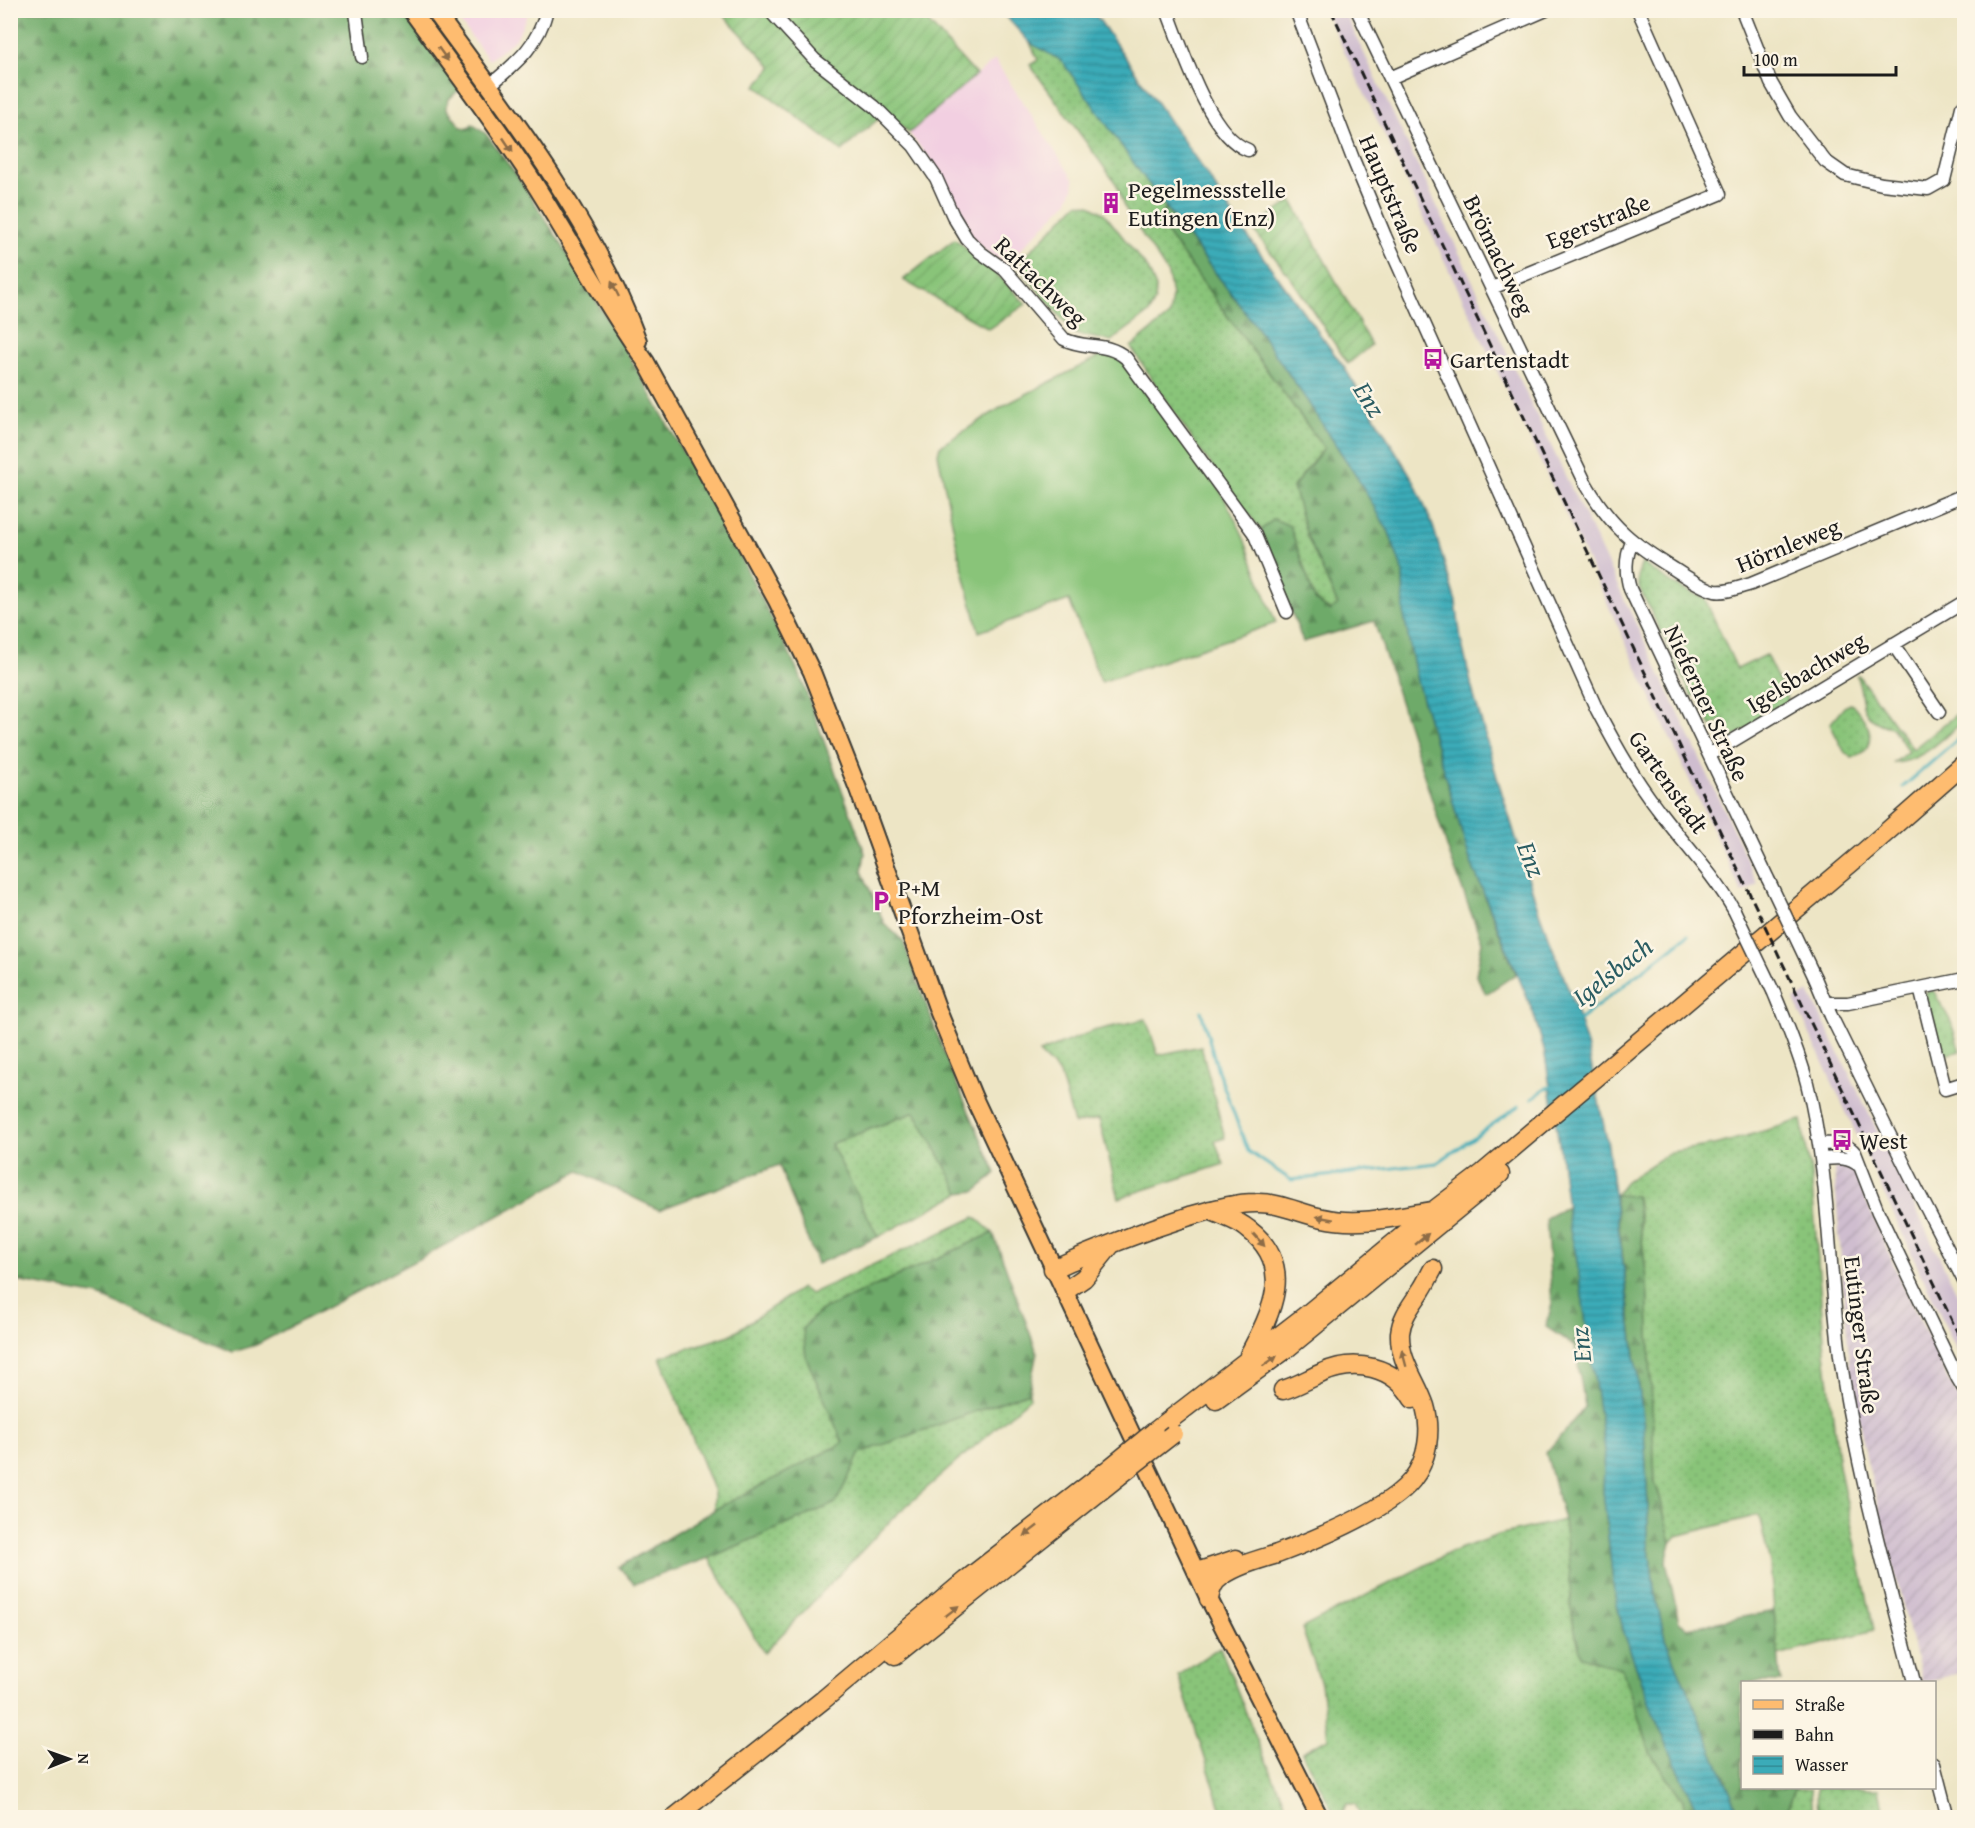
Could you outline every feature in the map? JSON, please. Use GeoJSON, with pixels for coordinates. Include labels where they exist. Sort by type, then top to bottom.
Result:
{"type":"FeatureCollection","features":[{"type":"Feature","properties":{"kind":"highway"},"geometry":{"type":"LineString","coordinates":[[1615,1069],[1965,764]]}},
{"type":"Feature","properties":{"kind":"highway"},"geometry":{"type":"LineString","coordinates":[[674,1818],[823,1700],[966,1580],[1114,1472],[1173,1434],[1227,1391],[1285,1350],[1615,1069],[1873,859],[1965,778]]}},
{"type":"Feature","properties":{"kind":"highway"},"geometry":{"type":"LineString","coordinates":[[693,1818],[1114,1472],[1154,1432],[1352,1280],[1433,1211],[1487,1177]]}},
{"type":"Feature","properties":{"kind":"highway"},"geometry":{"type":"LineString","coordinates":[[1053,1269],[1114,1242],[1235,1203],[1260,1202],[1322,1218],[1352,1221],[1433,1211]]}},
{"type":"Feature","properties":{"kind":"highway"},"geometry":{"type":"LineString","coordinates":[[1210,1210],[1247,1227],[1264,1243],[1275,1262],[1274,1302],[1267,1322],[1246,1361]]}},
{"type":"Feature","properties":{"kind":"highway"},"geometry":{"type":"LineString","coordinates":[[1068,1297],[1114,1242]]}},
{"type":"Feature","properties":{"kind":"highway"},"geometry":{"type":"LineString","coordinates":[[1209,1599],[1211,1588],[1217,1580],[1232,1570],[1290,1549],[1373,1510],[1393,1498],[1412,1479],[1426,1450],[1428,1424],[1425,1406],[1403,1356],[1400,1332],[1408,1307],[1422,1289],[1433,1269]]}},
{"type":"Feature","properties":{"kind":"highway"},"geometry":{"type":"LineString","coordinates":[[1197,1572],[1307,1533],[1365,1504],[1399,1481],[1414,1459],[1420,1434],[1420,1422],[1414,1401],[1402,1383],[1384,1371],[1367,1366],[1338,1367],[1283,1390]]}},
{"type":"Feature","properties":{"kind":"main road"},"geometry":{"type":"LineString","coordinates":[[411,10],[475,97],[534,184],[618,323],[646,362],[777,601],[812,672],[840,740],[962,1070],[1209,1599],[1320,1818]]}},
{"type":"Feature","properties":{"kind":"main road"},"geometry":{"type":"LineString","coordinates":[[434,10],[542,162],[594,247],[630,319],[646,362]]}},
{"type":"Feature","properties":{"kind":"main road"},"geometry":{"type":"LineString","coordinates":[[475,97],[489,86]]}},
{"type":"Feature","properties":{"kind":"street"},"geometry":{"type":"LineString","coordinates":[[489,86],[526,54],[538,36],[547,10]]}},
{"type":"Feature","properties":{"kind":"street","name":"Rattachweg"},"geometry":{"type":"LineString","coordinates":[[769,10],[815,60],[875,107],[907,138],[932,171],[953,216],[967,239],[980,252],[1005,270],[1064,339],[1074,344],[1110,348],[1126,358],[1254,533],[1287,612]]}},
{"type":"Feature","properties":{"kind":"street"},"geometry":{"type":"LineString","coordinates":[[1167,10],[1215,122],[1237,146],[1248,150]]}},
{"type":"Feature","properties":{"kind":"street","name":"Hauptstraße"},"geometry":{"type":"LineString","coordinates":[[1296,10],[1358,170],[1453,392]]}},
{"type":"Feature","properties":{"kind":"street","name":"Brömachweg"},"geometry":{"type":"LineString","coordinates":[[1357,10],[1586,484],[1603,511],[1632,542]]}},
{"type":"Feature","properties":{"kind":"street"},"geometry":{"type":"LineString","coordinates":[[1390,78],[1546,10]]}},
{"type":"Feature","properties":{"kind":"street","name":"Egerstraße"},"geometry":{"type":"LineString","coordinates":[[1492,288],[1720,194],[1638,10]]}},
{"type":"Feature","properties":{"kind":"street"},"geometry":{"type":"LineString","coordinates":[[1742,10],[1771,83],[1790,116],[1826,161],[1845,175],[1882,184],[1928,189],[1944,180],[1962,107],[1965,105]]}},
{"type":"Feature","properties":{"kind":"street"},"geometry":{"type":"LineString","coordinates":[[356,12],[362,57]]}},
{"type":"Feature","properties":{"kind":"street"},"geometry":{"type":"LineString","coordinates":[[509,68],[502,88],[511,117]]}},
{"type":"Feature","properties":{"kind":"street","name":"Gartenstadt"},"geometry":{"type":"LineString","coordinates":[[1453,392],[1584,683],[1619,751],[1656,807],[1712,874],[1734,910],[1774,993]]}},
{"type":"Feature","properties":{"kind":"street","name":"Hörnleweg"},"geometry":{"type":"LineString","coordinates":[[1632,542],[1688,578],[1715,591],[1726,591],[1751,584],[1965,495]]}},
{"type":"Feature","properties":{"kind":"street","name":"Nieferner Straße"},"geometry":{"type":"LineString","coordinates":[[1632,542],[1626,567],[1630,589],[1907,1170],[1965,1281]]}},
{"type":"Feature","properties":{"kind":"street","name":"Igelsbachweg"},"geometry":{"type":"LineString","coordinates":[[1709,755],[1965,602]]}},
{"type":"Feature","properties":{"kind":"street","name":"Igelsbachweg"},"geometry":{"type":"LineString","coordinates":[[1893,644],[1939,712]]}},
{"type":"Feature","properties":{"kind":"street"},"geometry":{"type":"LineString","coordinates":[[1827,1003],[1848,1003],[1965,979]]}},
{"type":"Feature","properties":{"kind":"street"},"geometry":{"type":"LineString","coordinates":[[1920,988],[1945,1089],[1965,1083]]}},
{"type":"Feature","properties":{"kind":"street","name":"Eutinger Straße"},"geometry":{"type":"LineString","coordinates":[[1774,993],[1807,1082],[1821,1159],[1835,1317],[1850,1415],[1914,1681]]}},
{"type":"Feature","properties":{"kind":"street"},"geometry":{"type":"LineString","coordinates":[[1819,1144],[1850,1146],[1878,1212],[1958,1379],[1965,1389]]}},
{"type":"Feature","properties":{"kind":"street"},"geometry":{"type":"LineString","coordinates":[[1821,1159],[1842,1157],[1851,1159],[1860,1166]]}},
{"type":"Feature","properties":{"kind":"street"},"geometry":{"type":"LineString","coordinates":[[1936,1768],[1948,1818]]}},
{"type":"Feature","properties":{"kind":"street"},"geometry":{"type":"LineString","coordinates":[[1309,1796],[1313,1818]]}},
{"type":"Feature","properties":{"kind":"shaded area"},"geometry":{"type":"Polygon","coordinates":[[[452,11],[529,11],[516,39],[489,60],[452,11]]]}},
{"type":"Feature","properties":{"kind":"shaded area"},"geometry":{"type":"Polygon","coordinates":[[[1325,11],[1344,11],[1707,773],[1758,884],[1742,893],[1569,521],[1325,11]]]}},
{"type":"Feature","properties":{"kind":"shaded area"},"geometry":{"type":"Polygon","coordinates":[[[995,60],[1074,180],[1067,202],[1006,264],[984,250],[966,231],[930,160],[909,133],[995,60]]]}},
{"type":"Feature","properties":{"kind":"shaded area"},"geometry":{"type":"Polygon","coordinates":[[[1809,992],[1964,1307],[1964,1366],[1794,1000],[1809,992]]]}},
{"type":"Feature","properties":{"kind":"shaded area"},"geometry":{"type":"Polygon","coordinates":[[[1843,1166],[1854,1173],[1900,1279],[1964,1406],[1964,1672],[1928,1681],[1922,1681],[1866,1457],[1850,1371],[1834,1169],[1843,1166]]]}},
{"type":"Feature","properties":{"kind":"green space"},"geometry":{"type":"Polygon","coordinates":[[[10,11],[401,11],[460,89],[449,99],[446,108],[461,127],[469,128],[472,124],[486,134],[524,186],[576,267],[638,371],[736,548],[799,673],[865,853],[862,871],[884,923],[903,941],[948,1064],[996,1173],[976,1191],[960,1193],[915,1112],[831,1144],[878,1237],[817,1264],[779,1165],[659,1210],[579,1171],[256,1345],[233,1352],[99,1296],[11,1280],[10,11]]]}},
{"type":"Feature","properties":{"kind":"green space"},"geometry":{"type":"Polygon","coordinates":[[[720,11],[918,11],[976,75],[909,133],[886,112],[842,151],[756,86],[772,67],[720,11]]]}},
{"type":"Feature","properties":{"kind":"green space"},"geometry":{"type":"Polygon","coordinates":[[[1030,43],[1062,60],[1166,208],[1158,221],[1324,448],[1293,487],[1307,536],[1338,605],[1331,611],[1315,600],[1290,526],[1274,519],[1261,530],[1196,445],[1131,347],[1169,316],[1172,296],[1168,274],[1123,205],[1117,185],[1030,65],[1038,60],[1030,43]]]}},
{"type":"Feature","properties":{"kind":"green space"},"geometry":{"type":"Polygon","coordinates":[[[1292,201],[1371,345],[1348,364],[1293,281],[1252,228],[1292,201]]]}},
{"type":"Feature","properties":{"kind":"green space"},"geometry":{"type":"Polygon","coordinates":[[[1078,203],[1090,205],[1104,213],[1148,269],[1156,288],[1155,301],[1149,313],[1111,341],[1075,334],[1020,269],[1025,256],[1078,203]]]}},
{"type":"Feature","properties":{"kind":"green space"},"geometry":{"type":"Polygon","coordinates":[[[1166,208],[1257,328],[1308,402],[1389,532],[1403,572],[1404,616],[1417,681],[1470,860],[1516,974],[1486,994],[1476,975],[1482,942],[1451,859],[1374,621],[1303,642],[1261,530],[1274,519],[1290,526],[1315,600],[1330,611],[1338,605],[1307,536],[1293,487],[1324,448],[1158,221],[1166,208]]]}},
{"type":"Feature","properties":{"kind":"green space"},"geometry":{"type":"Polygon","coordinates":[[[955,239],[992,269],[1026,304],[989,329],[903,280],[955,239]]]}},
{"type":"Feature","properties":{"kind":"green space"},"geometry":{"type":"Polygon","coordinates":[[[1114,349],[1215,480],[1241,531],[1276,623],[1101,682],[1069,600],[979,632],[958,551],[938,454],[940,446],[1005,405],[1114,349]]]}},
{"type":"Feature","properties":{"kind":"green space"},"geometry":{"type":"Polygon","coordinates":[[[1642,563],[1673,584],[1705,599],[1737,669],[1766,655],[1788,700],[1784,706],[1730,739],[1723,720],[1711,726],[1697,694],[1692,696],[1639,587],[1638,574],[1642,563]]]}},
{"type":"Feature","properties":{"kind":"green space"},"geometry":{"type":"Polygon","coordinates":[[[1858,675],[1913,749],[1964,708],[1964,721],[1923,753],[1904,762],[1894,763],[1908,751],[1892,727],[1876,722],[1868,715],[1863,705],[1856,676],[1858,675]]]}},
{"type":"Feature","properties":{"kind":"green space"},"geometry":{"type":"Polygon","coordinates":[[[1850,704],[1864,719],[1870,734],[1867,748],[1852,758],[1844,751],[1830,724],[1844,707],[1850,704]]]}},
{"type":"Feature","properties":{"kind":"green space"},"geometry":{"type":"Polygon","coordinates":[[[1933,990],[1951,1022],[1960,1051],[1941,1056],[1925,993],[1933,990]]]}},
{"type":"Feature","properties":{"kind":"green space"},"geometry":{"type":"Polygon","coordinates":[[[1146,1019],[1158,1055],[1201,1046],[1225,1138],[1215,1141],[1224,1164],[1119,1198],[1099,1119],[1074,1124],[1060,1074],[1039,1053],[1093,1031],[1146,1019]]]}},
{"type":"Feature","properties":{"kind":"green space"},"geometry":{"type":"Polygon","coordinates":[[[915,1112],[960,1193],[878,1237],[831,1144],[915,1112]]]}},
{"type":"Feature","properties":{"kind":"green space"},"geometry":{"type":"Polygon","coordinates":[[[1801,1120],[1811,1172],[1825,1352],[1839,1466],[1874,1630],[1778,1656],[1770,1564],[1759,1515],[1677,1536],[1671,1543],[1655,1483],[1647,1280],[1637,1197],[1615,1195],[1626,1181],[1671,1152],[1719,1144],[1801,1120]]]}},
{"type":"Feature","properties":{"kind":"green space"},"geometry":{"type":"Polygon","coordinates":[[[1615,1195],[1636,1196],[1647,1280],[1655,1483],[1671,1543],[1666,1561],[1679,1622],[1687,1628],[1774,1611],[1781,1681],[1741,1681],[1741,1789],[1795,1789],[1784,1817],[1741,1817],[1665,1638],[1655,1594],[1648,1541],[1644,1427],[1615,1195]]]}},
{"type":"Feature","properties":{"kind":"green space"},"geometry":{"type":"Polygon","coordinates":[[[1566,1207],[1576,1255],[1605,1450],[1603,1490],[1614,1592],[1624,1633],[1655,1718],[1700,1817],[1686,1817],[1683,1800],[1651,1754],[1622,1669],[1581,1656],[1572,1618],[1564,1520],[1546,1453],[1585,1407],[1575,1346],[1546,1327],[1552,1304],[1546,1218],[1566,1207]]]}},
{"type":"Feature","properties":{"kind":"green space"},"geometry":{"type":"Polygon","coordinates":[[[975,1217],[993,1233],[820,1311],[803,1328],[806,1357],[843,1443],[714,1510],[714,1492],[660,1357],[730,1335],[801,1288],[810,1294],[975,1217]]]}},
{"type":"Feature","properties":{"kind":"green space"},"geometry":{"type":"Polygon","coordinates":[[[993,1233],[1037,1352],[1029,1392],[860,1453],[836,1503],[709,1558],[634,1584],[619,1567],[714,1510],[843,1443],[806,1357],[803,1328],[820,1311],[993,1233]]]}},
{"type":"Feature","properties":{"kind":"green space"},"geometry":{"type":"Polygon","coordinates":[[[1029,1392],[1030,1398],[896,1515],[764,1653],[709,1558],[836,1503],[860,1453],[1029,1392]]]}},
{"type":"Feature","properties":{"kind":"green space"},"geometry":{"type":"Polygon","coordinates":[[[1564,1520],[1572,1618],[1622,1669],[1651,1754],[1683,1800],[1686,1817],[1362,1818],[1355,1804],[1346,1804],[1344,1817],[1336,1817],[1302,1752],[1328,1738],[1321,1684],[1302,1628],[1451,1552],[1498,1535],[1564,1520]]]}},
{"type":"Feature","properties":{"kind":"green space"},"geometry":{"type":"Polygon","coordinates":[[[1220,1647],[1258,1743],[1291,1817],[1224,1817],[1178,1675],[1220,1647]]]}},
{"type":"Feature","properties":{"kind":"green space"},"geometry":{"type":"Polygon","coordinates":[[[1795,1789],[1811,1789],[1813,1817],[1784,1817],[1795,1789]]]}},
{"type":"Feature","properties":{"kind":"green space"},"geometry":{"type":"Polygon","coordinates":[[[1817,1789],[1879,1789],[1883,1809],[1864,1817],[1818,1817],[1817,1789]]]}},
{"type":"Feature","properties":{"kind":"water"},"geometry":{"type":"Polygon","coordinates":[[[1001,11],[1093,11],[1238,223],[1344,367],[1414,481],[1433,526],[1456,602],[1461,640],[1474,696],[1497,777],[1539,912],[1575,1006],[1588,1049],[1608,1145],[1644,1427],[1648,1541],[1655,1594],[1665,1638],[1741,1817],[1700,1817],[1655,1718],[1624,1633],[1614,1592],[1603,1490],[1605,1450],[1576,1255],[1569,1226],[1544,1049],[1533,1012],[1470,860],[1417,681],[1404,616],[1403,572],[1389,532],[1358,479],[1257,328],[1142,175],[1062,61],[1030,43],[1001,11]]]}},
{"type":"Feature","properties":{"kind":"waterway","name":"Igelsbach"},"geometry":{"type":"LineString","coordinates":[[1903,787],[1964,734]]}},
{"type":"Feature","properties":{"kind":"waterway","name":"Igelsbach"},"geometry":{"type":"LineString","coordinates":[[1578,1021],[1688,935]]}},
{"type":"Feature","properties":{"kind":"waterway"},"geometry":{"type":"LineString","coordinates":[[1201,1011],[1218,1071],[1248,1151],[1291,1180],[1437,1163],[1519,1106]]}},
{"type":"Feature","properties":{"kind":"waterway"},"geometry":{"type":"LineString","coordinates":[[1532,1098],[1550,1086]]}},
{"type":"Feature","properties":{"kind":"railway"},"geometry":{"type":"LineString","coordinates":[[1331,10],[1964,1346]]}},
{"type":"Feature","properties":{"kind":"place","name":"Pegelmessstelle Eutingen (Enz)"},"geometry":{"type":"Point","coordinates":[1111,203]}},
{"type":"Feature","properties":{"kind":"place","name":"Gartenstadt"},"geometry":{"type":"Point","coordinates":[1433,359]}},
{"type":"Feature","properties":{"kind":"place","name":"P+M Pforzheim-Ost"},"geometry":{"type":"Point","coordinates":[881,901]}},
{"type":"Feature","properties":{"kind":"place","name":"West"},"geometry":{"type":"Point","coordinates":[1842,1140]}},
{"type":"Feature","properties":{"kind":"water label","name":"Enz"},"geometry":{"type":"Point","coordinates":[1370,399]}},
{"type":"Feature","properties":{"kind":"water label","name":"Enz"},"geometry":{"type":"Point","coordinates":[1532,859]}},
{"type":"Feature","properties":{"kind":"water label","name":"Enz"},"geometry":{"type":"Point","coordinates":[1580,1345]}}]}
